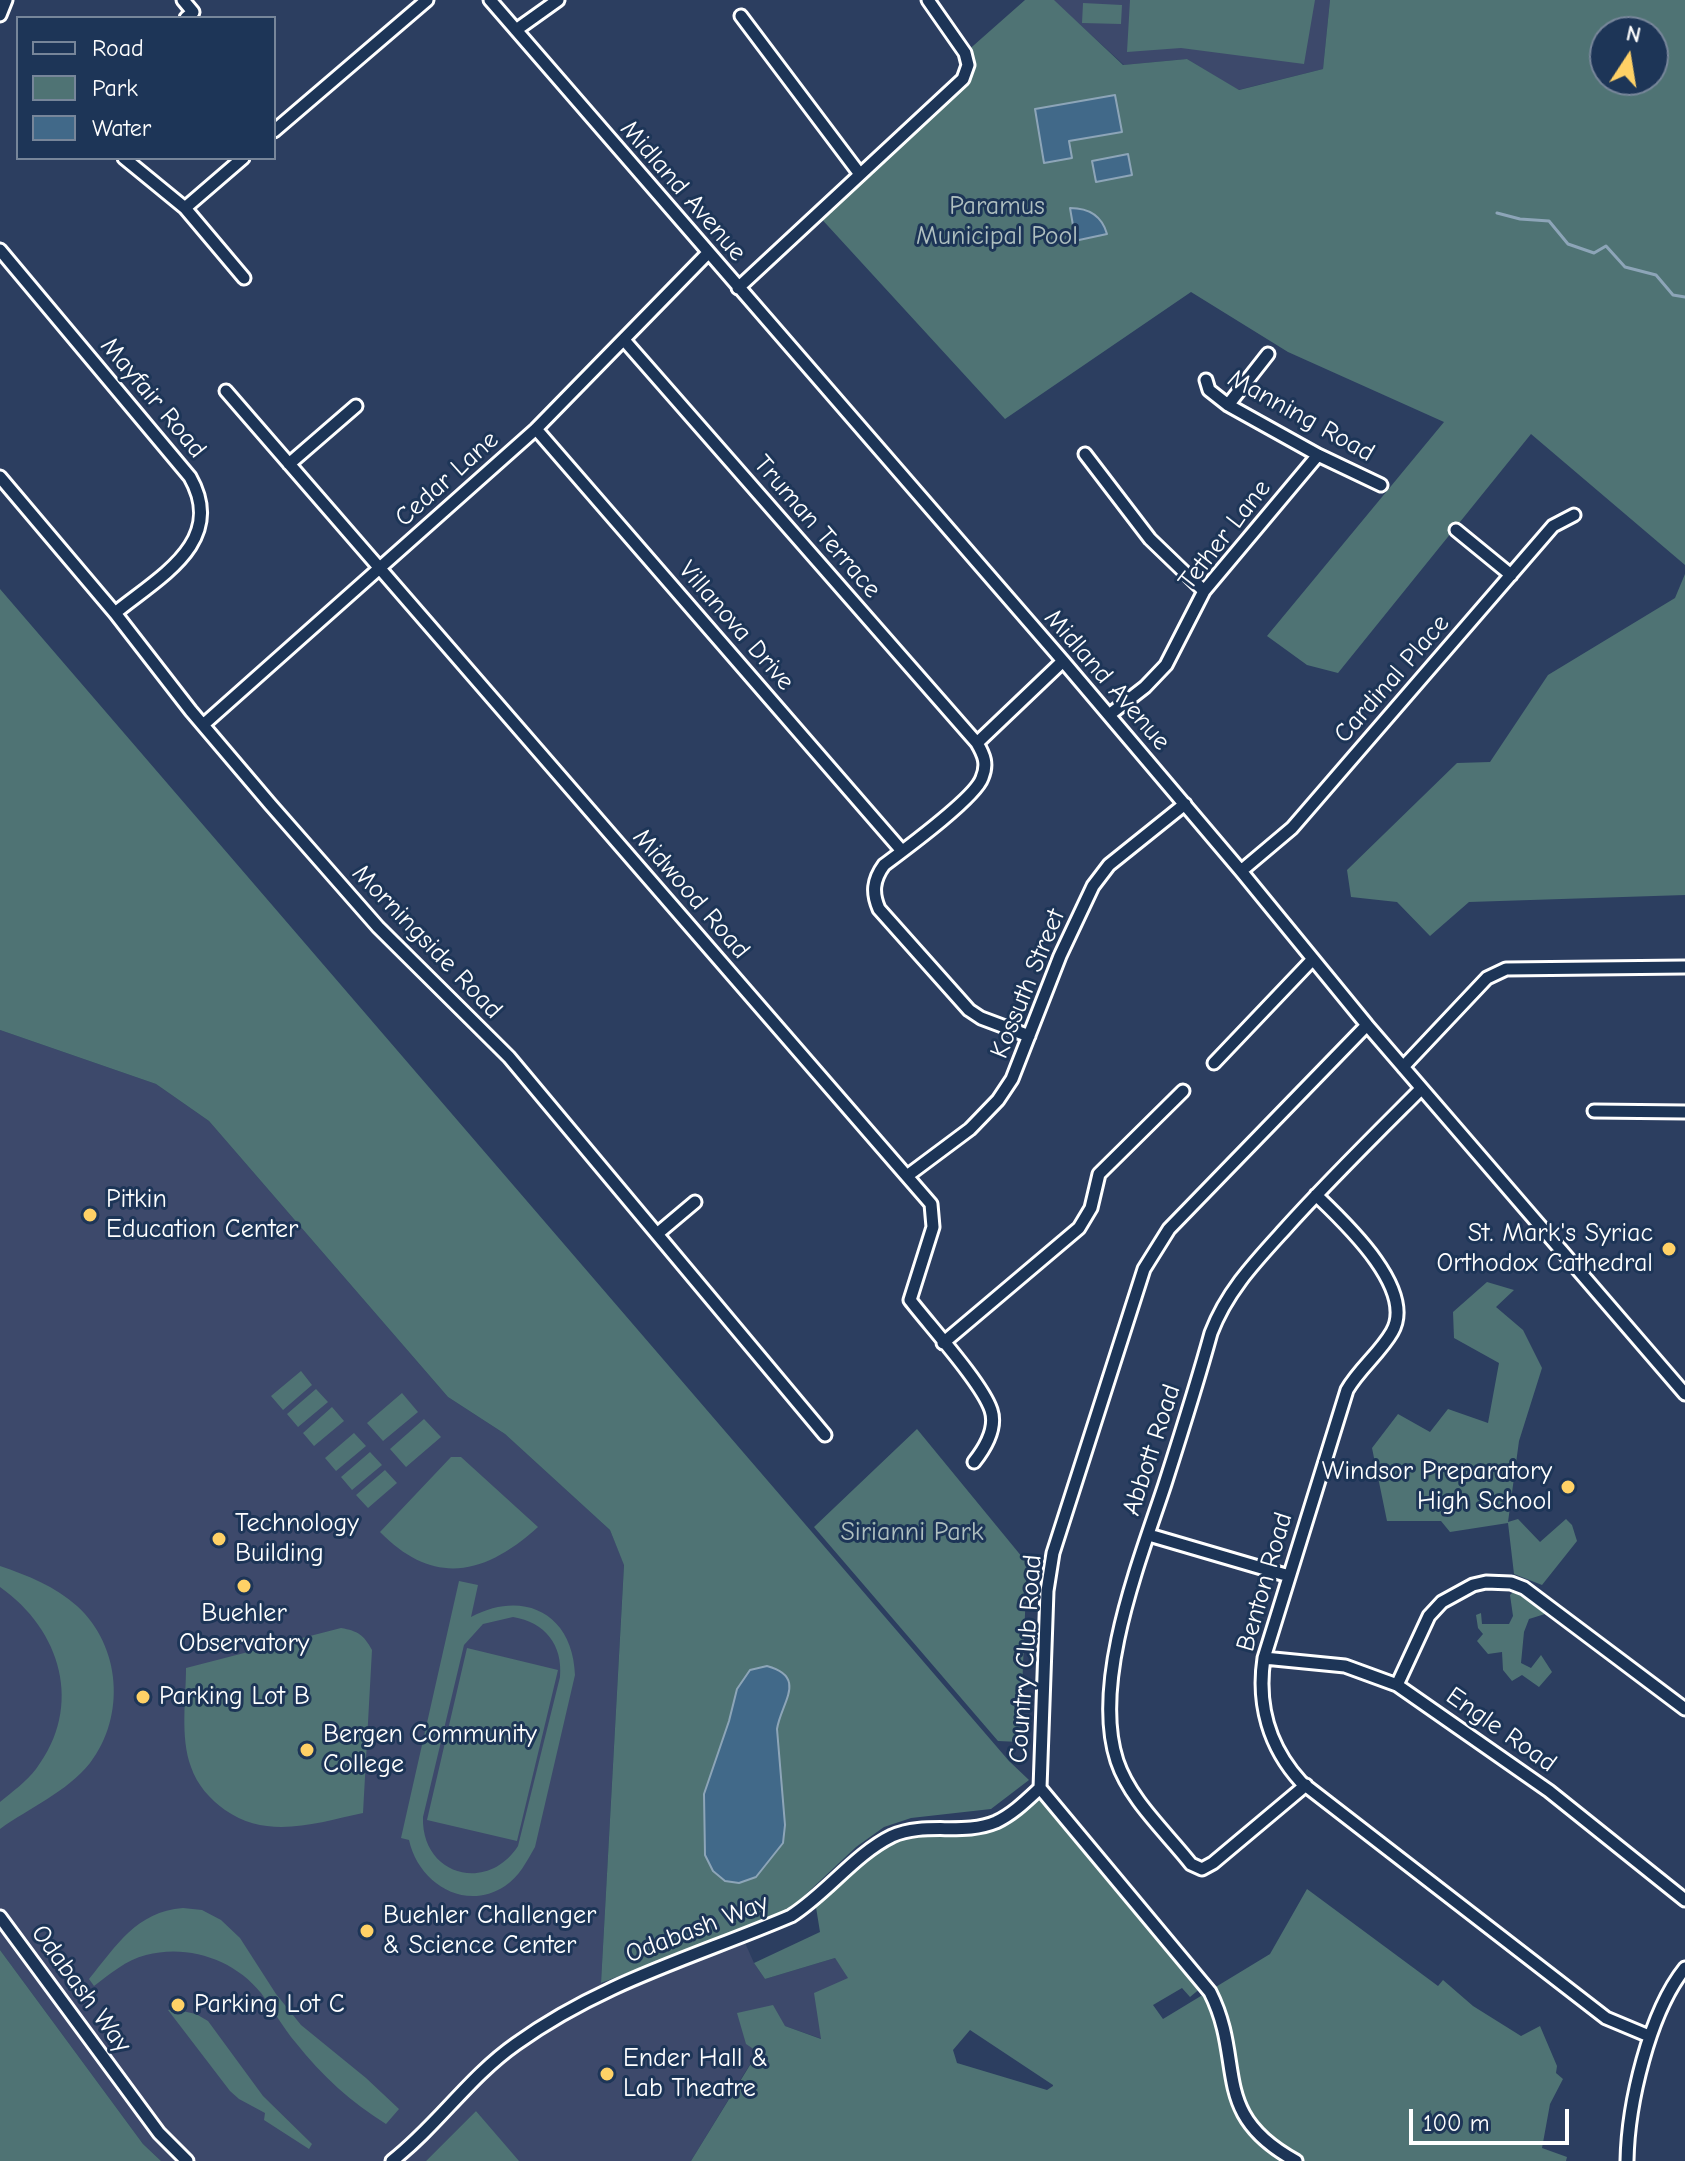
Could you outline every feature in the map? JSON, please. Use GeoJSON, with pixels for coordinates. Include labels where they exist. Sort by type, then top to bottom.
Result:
{"type":"FeatureCollection","features":[{"type":"Feature","properties":{"kind":"street"},"geometry":{"type":"LineString","coordinates":[[0,15],[6,0]]}},
{"type":"Feature","properties":{"kind":"street"},"geometry":{"type":"LineString","coordinates":[[183,0],[193,12],[188,16]]}},
{"type":"Feature","properties":{"kind":"street"},"geometry":{"type":"LineString","coordinates":[[276,129],[427,0]]}},
{"type":"Feature","properties":{"kind":"street","name":"Midland Avenue"},"geometry":{"type":"LineString","coordinates":[[490,0],[1063,661],[1421,1089],[1685,1394]]}},
{"type":"Feature","properties":{"kind":"street"},"geometry":{"type":"LineString","coordinates":[[516,30],[558,0]]}},
{"type":"Feature","properties":{"kind":"street"},"geometry":{"type":"LineString","coordinates":[[738,288],[963,79],[968,65],[965,53],[928,0]]}},
{"type":"Feature","properties":{"kind":"street"},"geometry":{"type":"LineString","coordinates":[[741,16],[859,173]]}},
{"type":"Feature","properties":{"kind":"street"},"geometry":{"type":"LineString","coordinates":[[126,160],[185,208],[244,278]]}},
{"type":"Feature","properties":{"kind":"street"},"geometry":{"type":"LineString","coordinates":[[185,208],[241,160]]}},
{"type":"Feature","properties":{"kind":"street","name":"Mayfair Road"},"geometry":{"type":"LineString","coordinates":[[0,250],[197,488],[202,513],[200,527],[189,550],[115,613]]}},
{"type":"Feature","properties":{"kind":"street","name":"Cedar Lane"},"geometry":{"type":"LineString","coordinates":[[203,725],[536,429],[708,253]]}},
{"type":"Feature","properties":{"kind":"street","name":"Truman Terrace"},"geometry":{"type":"LineString","coordinates":[[624,340],[977,743]]}},
{"type":"Feature","properties":{"kind":"street"},"geometry":{"type":"LineString","coordinates":[[1228,405],[1268,354]]}},
{"type":"Feature","properties":{"kind":"street","name":"Manning Road"},"geometry":{"type":"LineString","coordinates":[[1206,380],[1209,390],[1228,405],[1318,455],[1381,485]]}},
{"type":"Feature","properties":{"kind":"street","name":"Midwood Road"},"geometry":{"type":"LineString","coordinates":[[226,391],[931,1204],[933,1227],[910,1300],[980,1390],[992,1412],[990,1435],[974,1462]]}},
{"type":"Feature","properties":{"kind":"street"},"geometry":{"type":"LineString","coordinates":[[289,464],[356,406]]}},
{"type":"Feature","properties":{"kind":"street","name":"Villanova Drive"},"geometry":{"type":"LineString","coordinates":[[536,429],[902,851]]}},
{"type":"Feature","properties":{"kind":"street"},"geometry":{"type":"LineString","coordinates":[[1085,454],[1150,539],[1204,591]]}},
{"type":"Feature","properties":{"kind":"street","name":"Tether Lane"},"geometry":{"type":"LineString","coordinates":[[1109,715],[1145,687],[1166,665],[1204,591],[1318,455]]}},
{"type":"Feature","properties":{"kind":"street","name":"Morningside Road"},"geometry":{"type":"LineString","coordinates":[[0,477],[115,613],[203,725],[378,927],[509,1057],[825,1435]]}},
{"type":"Feature","properties":{"kind":"street","name":"Cardinal Place"},"geometry":{"type":"LineString","coordinates":[[1241,871],[1292,828],[1553,526],[1574,515]]}},
{"type":"Feature","properties":{"kind":"street"},"geometry":{"type":"LineString","coordinates":[[1456,530],[1511,575]]}},
{"type":"Feature","properties":{"kind":"street"},"geometry":{"type":"LineString","coordinates":[[1029,1036],[981,1018],[969,1010],[879,909],[874,891],[878,873],[884,865],[982,781],[986,758],[977,743],[1063,661]]}},
{"type":"Feature","properties":{"kind":"street","name":"Kossuth Street"},"geometry":{"type":"LineString","coordinates":[[907,1176],[986,1114],[1012,1079],[1060,956],[1093,886],[1109,865],[1185,804]]}},
{"type":"Feature","properties":{"kind":"street"},"geometry":{"type":"LineString","coordinates":[[1214,1063],[1313,959]]}},
{"type":"Feature","properties":{"kind":"street"},"geometry":{"type":"LineString","coordinates":[[1403,1067],[1495,972],[1506,969],[1685,967]]}},
{"type":"Feature","properties":{"kind":"street","name":"Country Club Road"},"geometry":{"type":"LineString","coordinates":[[1296,2161],[1260,2136],[1244,2116],[1235,2096],[1220,2012],[1210,1992],[1040,1788],[1049,1572],[1144,1269],[1169,1229],[1367,1025]]}},
{"type":"Feature","properties":{"kind":"street","name":"Abbott Road"},"geometry":{"type":"LineString","coordinates":[[1306,1785],[1202,1869],[1191,1864],[1131,1789],[1117,1760],[1113,1743],[1111,1693],[1114,1667],[1127,1602],[1218,1315],[1239,1281],[1316,1195],[1421,1089]]}},
{"type":"Feature","properties":{"kind":"street"},"geometry":{"type":"LineString","coordinates":[[943,1343],[1079,1228],[1091,1208],[1099,1174],[1183,1091]]}},
{"type":"Feature","properties":{"kind":"street"},"geometry":{"type":"LineString","coordinates":[[1594,1111],[1685,1112]]}},
{"type":"Feature","properties":{"kind":"street","name":"Benton Road"},"geometry":{"type":"LineString","coordinates":[[1316,1195],[1371,1252],[1390,1288],[1396,1315],[1392,1332],[1354,1377],[1347,1390],[1264,1658],[1261,1695],[1267,1722],[1279,1752],[1293,1773],[1306,1785],[1606,2018],[1649,2036]]}},
{"type":"Feature","properties":{"kind":"street"},"geometry":{"type":"LineString","coordinates":[[657,1234],[695,1202]]}},
{"type":"Feature","properties":{"kind":"street"},"geometry":{"type":"LineString","coordinates":[[1149,1535],[1289,1576]]}},
{"type":"Feature","properties":{"kind":"street"},"geometry":{"type":"LineString","coordinates":[[1397,1685],[1433,1609],[1473,1585],[1499,1581],[1524,1588],[1685,1709]]}},
{"type":"Feature","properties":{"kind":"street","name":"Engle Road"},"geometry":{"type":"LineString","coordinates":[[1264,1658],[1345,1666],[1397,1685],[1549,1791],[1685,1900]]}},
{"type":"Feature","properties":{"kind":"street","name":"Odabash Way"},"geometry":{"type":"LineString","coordinates":[[392,2161],[420,2138],[492,2061],[561,2014],[626,1981],[791,1916],[815,1901],[872,1847],[896,1834],[919,1829],[974,1827],[994,1822],[1014,1811],[1040,1788]]}},
{"type":"Feature","properties":{"kind":"street","name":"Odabash Way"},"geometry":{"type":"LineString","coordinates":[[0,1917],[159,2133],[187,2161]]}},
{"type":"Feature","properties":{"kind":"street"},"geometry":{"type":"LineString","coordinates":[[1627,2161],[1628,2138],[1649,2036],[1666,1997],[1685,1968]]}},
{"type":"Feature","properties":{"kind":"shaded area"},"geometry":{"type":"Polygon","coordinates":[[[1053,0],[1330,0],[1323,69],[1238,90],[1187,59],[1124,65],[1053,0]]]}},
{"type":"Feature","properties":{"kind":"shaded area","name":"Bergen Community College"},"geometry":{"type":"Polygon","coordinates":[[[0,1030],[156,1084],[209,1121],[448,1397],[505,1434],[610,1530],[624,1564],[601,1983],[605,1990],[742,1936],[765,1979],[835,1958],[849,1978],[822,2039],[785,2026],[758,2051],[691,2161],[518,2161],[476,2111],[426,2161],[161,2161],[143,2144],[0,1950],[0,1030]]]}},
{"type":"Feature","properties":{"kind":"green space","name":"Paramus Municipal Pool"},"geometry":{"type":"Polygon","coordinates":[[[1025,0],[1054,0],[1123,65],[1187,59],[1239,90],[1323,69],[1330,0],[1685,0],[1685,565],[1531,434],[1338,673],[1307,665],[1267,636],[1444,422],[1288,352],[1191,292],[1005,419],[817,214],[963,79],[965,53],[1025,0]]]}},
{"type":"Feature","properties":{"kind":"green space"},"geometry":{"type":"Polygon","coordinates":[[[1130,0],[1315,0],[1304,64],[1181,48],[1127,52],[1130,0]]]}},
{"type":"Feature","properties":{"kind":"green space"},"geometry":{"type":"Polygon","coordinates":[[[1083,3],[1122,5],[1121,24],[1082,23],[1083,3]]]}},
{"type":"Feature","properties":{"kind":"green space"},"geometry":{"type":"Polygon","coordinates":[[[1685,574],[1685,895],[1469,902],[1430,936],[1397,902],[1351,897],[1347,870],[1457,763],[1490,762],[1548,675],[1675,598],[1685,574]]]}},
{"type":"Feature","properties":{"kind":"green space"},"geometry":{"type":"Polygon","coordinates":[[[0,589],[1009,1761],[1029,1780],[991,1809],[911,1818],[884,1827],[856,1847],[788,1911],[601,1983],[624,1565],[610,1530],[505,1434],[448,1397],[209,1121],[156,1084],[0,1030],[0,589]]]}},
{"type":"Feature","properties":{"kind":"green space"},"geometry":{"type":"Polygon","coordinates":[[[1487,1282],[1514,1290],[1496,1307],[1523,1330],[1542,1368],[1519,1441],[1508,1522],[1518,1519],[1540,1542],[1566,1519],[1572,1525],[1577,1541],[1542,1585],[1514,1574],[1508,1523],[1450,1532],[1441,1521],[1387,1521],[1372,1448],[1398,1414],[1430,1432],[1448,1409],[1488,1423],[1499,1363],[1454,1338],[1453,1312],[1487,1282]]]}},
{"type":"Feature","properties":{"kind":"green space"},"geometry":{"type":"Polygon","coordinates":[[[301,1371],[312,1385],[283,1410],[271,1396],[301,1371]]]}},
{"type":"Feature","properties":{"kind":"green space"},"geometry":{"type":"Polygon","coordinates":[[[316,1389],[328,1402],[298,1427],[287,1414],[316,1389]]]}},
{"type":"Feature","properties":{"kind":"green space"},"geometry":{"type":"Polygon","coordinates":[[[402,1393],[418,1412],[383,1441],[367,1423],[402,1393]]]}},
{"type":"Feature","properties":{"kind":"green space"},"geometry":{"type":"Polygon","coordinates":[[[332,1407],[344,1421],[314,1446],[303,1433],[332,1407]]]}},
{"type":"Feature","properties":{"kind":"green space"},"geometry":{"type":"Polygon","coordinates":[[[424,1419],[441,1437],[406,1467],[390,1449],[424,1419]]]}},
{"type":"Feature","properties":{"kind":"green space","name":"Sirianni Park"},"geometry":{"type":"Polygon","coordinates":[[[917,1429],[1027,1563],[1020,1742],[998,1741],[814,1527],[917,1429]]]}},
{"type":"Feature","properties":{"kind":"green space"},"geometry":{"type":"Polygon","coordinates":[[[354,1433],[366,1446],[336,1471],[325,1458],[354,1433]]]}},
{"type":"Feature","properties":{"kind":"green space"},"geometry":{"type":"Polygon","coordinates":[[[370,1452],[382,1465],[352,1490],[341,1477],[370,1452]]]}},
{"type":"Feature","properties":{"kind":"green space"},"geometry":{"type":"Polygon","coordinates":[[[451,1457],[461,1457],[538,1527],[499,1556],[459,1568],[420,1561],[400,1550],[380,1532],[451,1457]]]}},
{"type":"Feature","properties":{"kind":"green space"},"geometry":{"type":"Polygon","coordinates":[[[385,1470],[397,1483],[368,1508],[356,1495],[385,1470]]]}},
{"type":"Feature","properties":{"kind":"green space"},"geometry":{"type":"Polygon","coordinates":[[[0,1566],[41,1582],[77,1606],[92,1622],[103,1641],[114,1682],[109,1724],[102,1744],[90,1763],[59,1791],[0,1829],[0,1802],[32,1774],[51,1745],[59,1720],[62,1695],[59,1670],[51,1647],[21,1605],[0,1587],[0,1566]]]}},
{"type":"Feature","properties":{"kind":"green space"},"geometry":{"type":"Polygon","coordinates":[[[459,1581],[478,1585],[471,1617],[509,1606],[527,1607],[542,1613],[555,1622],[565,1636],[575,1675],[535,1847],[526,1863],[505,1886],[474,1896],[459,1894],[433,1880],[422,1869],[409,1840],[401,1838],[459,1581]],[[513,1617],[483,1624],[464,1645],[423,1817],[425,1837],[433,1853],[444,1864],[458,1871],[474,1873],[490,1870],[505,1861],[518,1846],[560,1677],[558,1655],[550,1637],[524,1620],[513,1617]]]}},
{"type":"Feature","properties":{"kind":"green space"},"geometry":{"type":"Polygon","coordinates":[[[1516,1589],[1545,1614],[1529,1619],[1524,1632],[1521,1663],[1531,1668],[1541,1655],[1552,1672],[1539,1687],[1522,1675],[1512,1681],[1503,1670],[1502,1652],[1488,1654],[1477,1641],[1483,1634],[1478,1628],[1476,1615],[1481,1613],[1482,1624],[1509,1624],[1513,1616],[1510,1595],[1516,1589]]]}},
{"type":"Feature","properties":{"kind":"green space"},"geometry":{"type":"Polygon","coordinates":[[[341,1628],[360,1634],[372,1650],[363,1813],[310,1824],[275,1827],[258,1825],[225,1810],[200,1786],[188,1755],[185,1731],[186,1668],[341,1628]]]}},
{"type":"Feature","properties":{"kind":"green space"},"geometry":{"type":"Polygon","coordinates":[[[467,1648],[558,1670],[517,1841],[427,1820],[467,1648]]]}},
{"type":"Feature","properties":{"kind":"green space"},"geometry":{"type":"Polygon","coordinates":[[[1040,1788],[1202,1987],[1190,1997],[1182,1988],[1153,2005],[1163,2019],[1270,1954],[1307,1889],[1438,1986],[1443,1980],[1473,2006],[1521,2036],[1540,2026],[1557,2066],[1556,2073],[1563,2079],[1550,2104],[1542,2148],[1567,2157],[1566,2161],[691,2161],[758,2052],[746,2044],[737,2013],[773,2005],[785,2026],[821,2039],[814,1993],[848,1978],[835,1958],[765,1979],[754,1963],[820,1932],[815,1901],[896,1834],[994,1822],[1040,1788]],[[970,2030],[953,2050],[957,2063],[1047,2090],[1053,2085],[970,2030]]]}},
{"type":"Feature","properties":{"kind":"green space"},"geometry":{"type":"Polygon","coordinates":[[[183,1908],[202,1910],[221,1920],[240,1938],[276,1994],[301,2025],[399,2109],[386,2124],[327,2077],[291,2037],[261,1993],[224,1963],[193,1953],[162,1952],[132,1960],[94,1986],[89,1979],[129,1932],[152,1916],[183,1908]]]}},
{"type":"Feature","properties":{"kind":"green space"},"geometry":{"type":"Polygon","coordinates":[[[0,1950],[143,2144],[161,2161],[0,2161],[0,1950]]]}},
{"type":"Feature","properties":{"kind":"green space"},"geometry":{"type":"Polygon","coordinates":[[[168,2010],[196,2014],[208,2021],[263,2096],[312,2144],[309,2149],[264,2120],[265,2113],[230,2091],[168,2010]]]}},
{"type":"Feature","properties":{"kind":"green space"},"geometry":{"type":"Polygon","coordinates":[[[476,2111],[519,2161],[426,2161],[476,2111]]]}},
{"type":"Feature","properties":{"kind":"water"},"geometry":{"type":"Polygon","coordinates":[[[1115,95],[1122,132],[1069,141],[1072,158],[1044,163],[1035,109],[1115,95]]]}},
{"type":"Feature","properties":{"kind":"water"},"geometry":{"type":"Polygon","coordinates":[[[1128,154],[1132,175],[1096,182],[1092,161],[1128,154]]]}},
{"type":"Feature","properties":{"kind":"water"},"geometry":{"type":"Polygon","coordinates":[[[1070,208],[1094,214],[1107,234],[1079,240],[1075,237],[1070,208]]]}},
{"type":"Feature","properties":{"kind":"water"},"geometry":{"type":"Polygon","coordinates":[[[767,1666],[779,1671],[789,1684],[777,1729],[785,1825],[783,1843],[756,1877],[739,1883],[725,1881],[713,1871],[705,1855],[704,1794],[737,1689],[750,1670],[767,1666]]]}},
{"type":"Feature","properties":{"kind":"waterway"},"geometry":{"type":"LineString","coordinates":[[1497,213],[1520,219],[1549,221],[1568,244],[1594,253],[1606,246],[1625,267],[1656,275],[1673,295],[1685,297]]}},
{"type":"Feature","properties":{"kind":"place","name":"Pitkin Education Center"},"geometry":{"type":"Point","coordinates":[90,1215]}},
{"type":"Feature","properties":{"kind":"place","name":"St. Mark's Syriac Orthodox Cathedral"},"geometry":{"type":"Point","coordinates":[1669,1249]}},
{"type":"Feature","properties":{"kind":"place","name":"Windsor Preparatory High School"},"geometry":{"type":"Point","coordinates":[1568,1487]}},
{"type":"Feature","properties":{"kind":"place","name":"Technology Building"},"geometry":{"type":"Point","coordinates":[219,1539]}},
{"type":"Feature","properties":{"kind":"place","name":"Buehler Observatory"},"geometry":{"type":"Point","coordinates":[244,1586]}},
{"type":"Feature","properties":{"kind":"place","name":"Parking Lot B"},"geometry":{"type":"Point","coordinates":[143,1697]}},
{"type":"Feature","properties":{"kind":"place","name":"Bergen Community College"},"geometry":{"type":"Point","coordinates":[307,1750]}},
{"type":"Feature","properties":{"kind":"place","name":"Buehler Challenger & Science Center"},"geometry":{"type":"Point","coordinates":[367,1931]}},
{"type":"Feature","properties":{"kind":"place","name":"Parking Lot C"},"geometry":{"type":"Point","coordinates":[178,2005]}},
{"type":"Feature","properties":{"kind":"place","name":"Ender Hall & Lab Theatre"},"geometry":{"type":"Point","coordinates":[607,2074]}}]}
